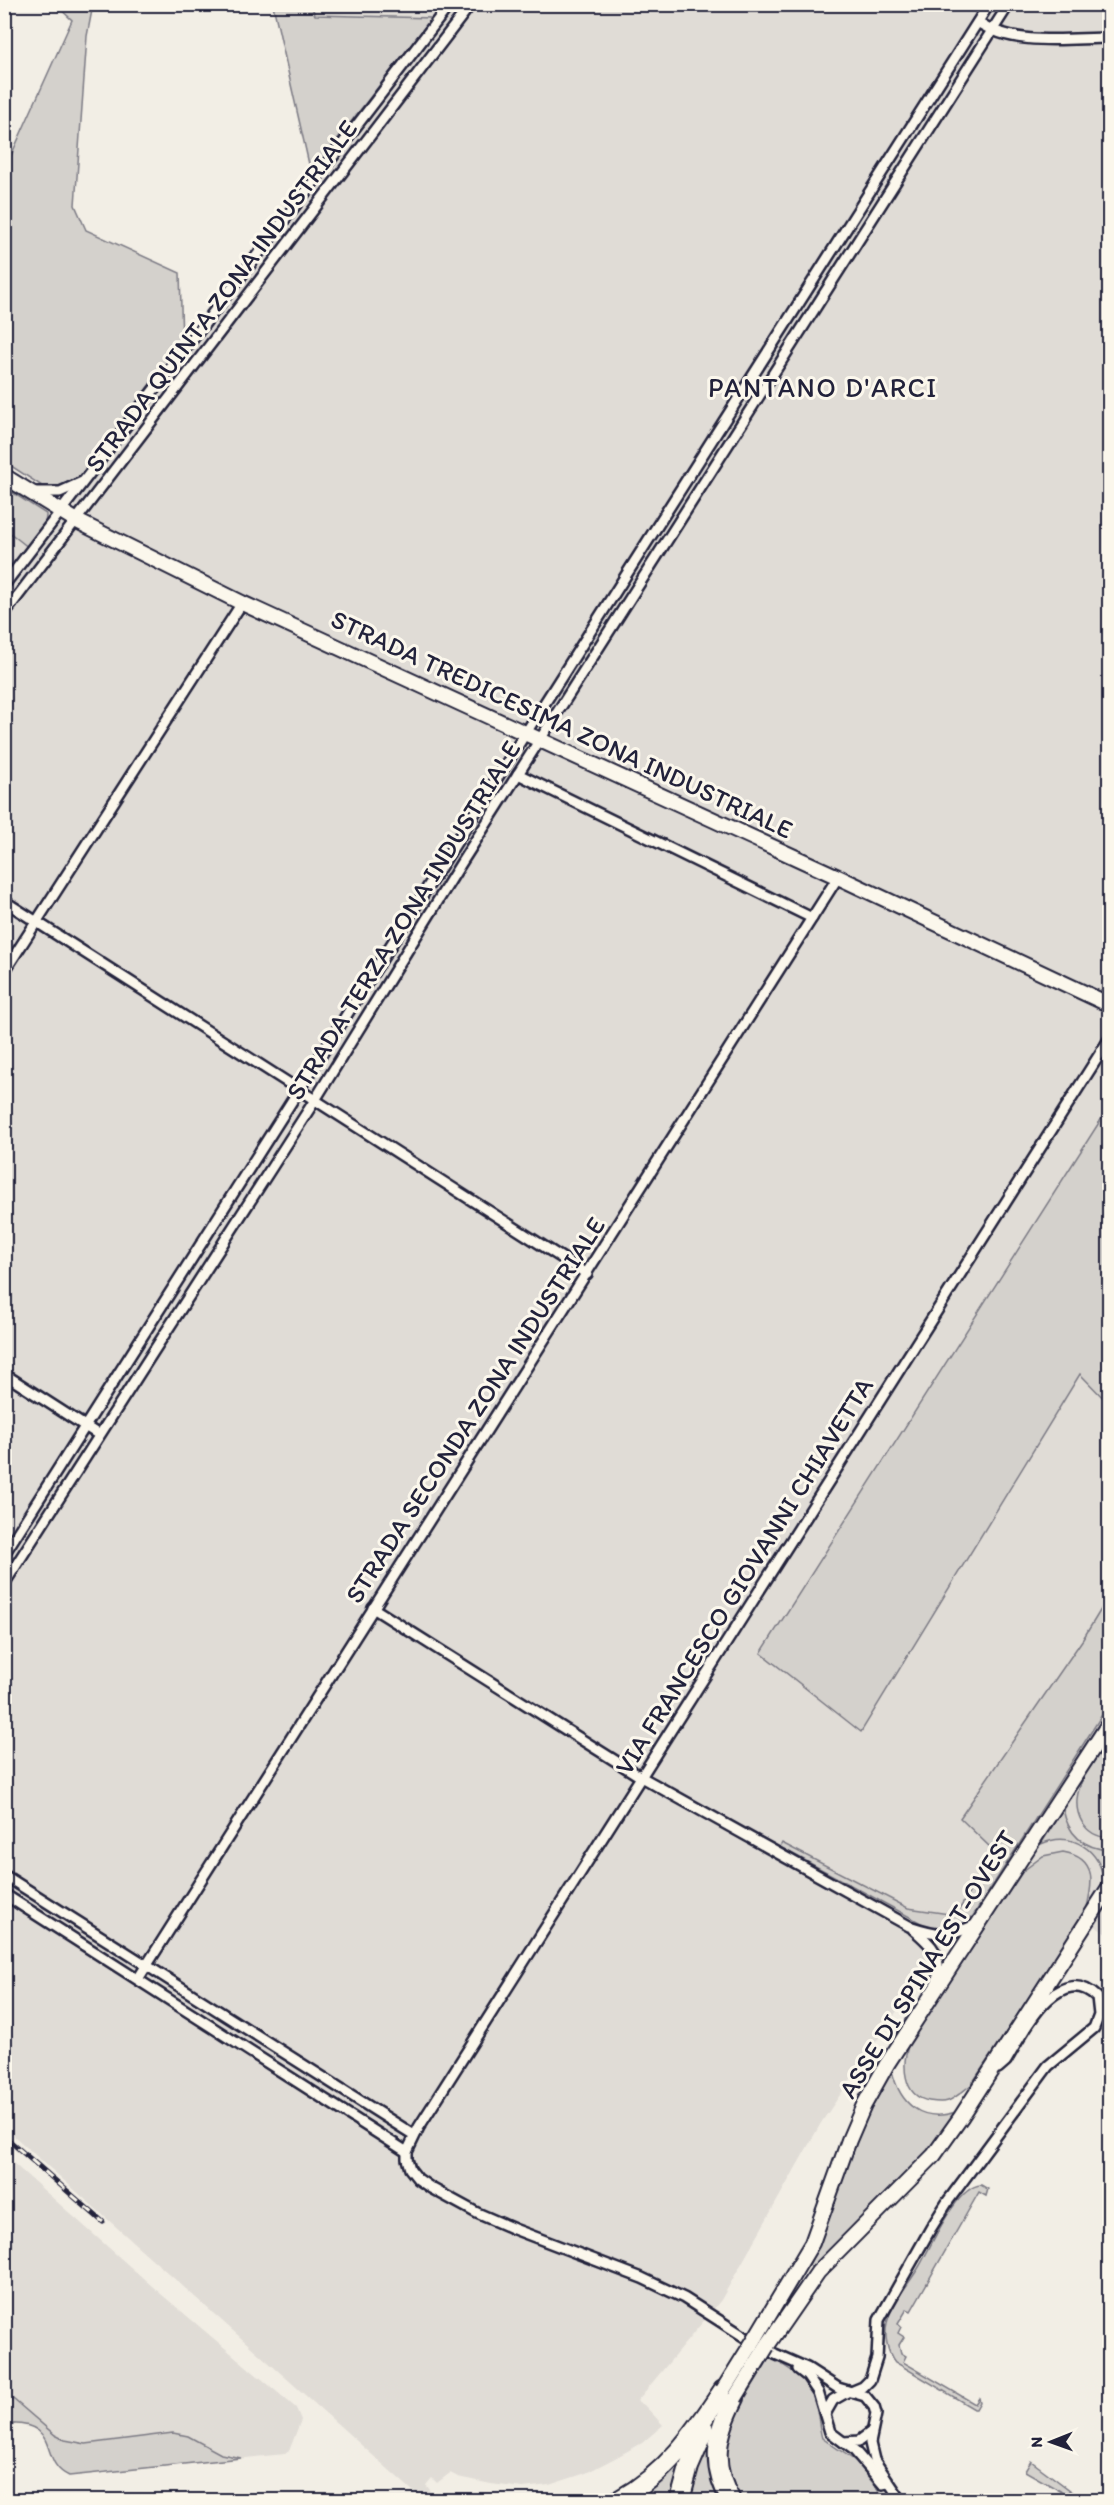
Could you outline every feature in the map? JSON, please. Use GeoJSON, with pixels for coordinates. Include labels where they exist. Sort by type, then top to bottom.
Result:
{"type":"FeatureCollection","features":[{"type":"Feature","properties":{"kind":"highway"},"geometry":{"type":"LineString","coordinates":[[619,2500],[651,2481],[729,2394]]}},
{"type":"Feature","properties":{"kind":"highway"},"geometry":{"type":"LineString","coordinates":[[680,2500],[689,2467],[729,2394]]}},
{"type":"Feature","properties":{"kind":"highway"},"geometry":{"type":"LineString","coordinates":[[729,2394],[718,2443],[721,2477],[731,2500]]}},
{"type":"Feature","properties":{"kind":"main road","name":"STRADA TREDICESIMA ZONA INDUSTRIALE"},"geometry":{"type":"LineString","coordinates":[[4,476],[62,512],[242,603],[838,878],[1108,1006]]}},
{"type":"Feature","properties":{"kind":"main road","name":"ASSE DI SPINA EST-OVEST"},"geometry":{"type":"LineString","coordinates":[[762,2342],[812,2243],[864,2105],[887,2064],[1110,1722]]}},
{"type":"Feature","properties":{"kind":"main road"},"geometry":{"type":"LineString","coordinates":[[729,2394],[762,2342],[818,2272],[934,2155],[1110,1886]]}},
{"type":"Feature","properties":{"kind":"street","name":"STRADA QUINTA ZONA INDUSTRIALE"},"geometry":{"type":"LineString","coordinates":[[4,585],[450,4]]}},
{"type":"Feature","properties":{"kind":"street","name":"STRADA QUINTA ZONA INDUSTRIALE"},"geometry":{"type":"LineString","coordinates":[[4,614],[471,4]]}},
{"type":"Feature","properties":{"kind":"street","name":"STRADA TERZA ZONA INDUSTRIALE"},"geometry":{"type":"LineString","coordinates":[[4,1554],[989,4]]}},
{"type":"Feature","properties":{"kind":"street","name":"STRADA TERZA ZONA INDUSTRIALE"},"geometry":{"type":"LineString","coordinates":[[4,1584],[315,1100],[460,865],[1009,4]]}},
{"type":"Feature","properties":{"kind":"street"},"geometry":{"type":"LineString","coordinates":[[978,22],[991,32],[1033,38],[1110,38]]}},
{"type":"Feature","properties":{"kind":"street"},"geometry":{"type":"LineString","coordinates":[[732,408],[746,417]]}},
{"type":"Feature","properties":{"kind":"street"},"geometry":{"type":"LineString","coordinates":[[30,492],[49,493],[67,490],[86,478]]}},
{"type":"Feature","properties":{"kind":"street"},"geometry":{"type":"LineString","coordinates":[[4,972],[242,603]]}},
{"type":"Feature","properties":{"kind":"street"},"geometry":{"type":"LineString","coordinates":[[518,774],[812,918]]}},
{"type":"Feature","properties":{"kind":"street"},"geometry":{"type":"LineString","coordinates":[[447,854],[460,865]]}},
{"type":"Feature","properties":{"kind":"street","name":"STRADA SECONDA ZONA INDUSTRIALE"},"geometry":{"type":"LineString","coordinates":[[138,1979],[838,878]]}},
{"type":"Feature","properties":{"kind":"street"},"geometry":{"type":"LineString","coordinates":[[4,902],[587,1274]]}},
{"type":"Feature","properties":{"kind":"street","name":"VIA FRANCESCO GIOVANNI CHIAVETTA"},"geometry":{"type":"LineString","coordinates":[[406,2152],[414,2135],[1110,1038]]}},
{"type":"Feature","properties":{"kind":"street"},"geometry":{"type":"LineString","coordinates":[[203,1241],[218,1251]]}},
{"type":"Feature","properties":{"kind":"street"},"geometry":{"type":"LineString","coordinates":[[4,1374],[99,1435]]}},
{"type":"Feature","properties":{"kind":"street"},"geometry":{"type":"LineString","coordinates":[[57,1471],[70,1480]]}},
{"type":"Feature","properties":{"kind":"street"},"geometry":{"type":"LineString","coordinates":[[373,1608],[642,1778],[909,1926],[941,1935],[966,1930],[979,1923]]}},
{"type":"Feature","properties":{"kind":"street"},"geometry":{"type":"LineString","coordinates":[[4,1875],[414,2135]]}},
{"type":"Feature","properties":{"kind":"street"},"geometry":{"type":"LineString","coordinates":[[4,1894],[406,2152],[410,2169],[418,2179],[431,2188],[505,2225],[652,2283],[684,2298],[748,2339],[849,2392],[865,2396],[874,2407],[875,2424],[871,2432],[870,2443],[874,2460],[900,2500]]}},
{"type":"Feature","properties":{"kind":"street"},"geometry":{"type":"LineString","coordinates":[[909,1926],[936,1951],[939,1969],[936,1990]]}},
{"type":"Feature","properties":{"kind":"street"},"geometry":{"type":"LineString","coordinates":[[825,2415],[832,2400],[863,2387],[870,2380],[877,2358],[879,2319],[931,2228],[960,2183],[1047,2066],[1094,2028],[1099,2015],[1100,2004],[1097,1997],[1079,1986],[1064,1988],[1052,1996],[1032,2020],[1006,2061],[983,2082]]}},
{"type":"Feature","properties":{"kind":"street"},"geometry":{"type":"LineString","coordinates":[[787,2360],[807,2376],[818,2392],[830,2432],[854,2450],[885,2488],[900,2500]]}},
{"type":"Feature","properties":{"kind":"street"},"geometry":{"type":"LineString","coordinates":[[844,2442],[859,2441],[871,2432]]}},
{"type":"Feature","properties":{"kind":"shaded area"},"geometry":{"type":"Polygon","coordinates":[[[56,5],[93,5],[87,36],[75,205],[86,230],[180,273],[182,342],[77,480],[65,486],[45,488],[5,462],[5,169],[72,20],[56,5]]]}},
{"type":"Feature","properties":{"kind":"shaded area"},"geometry":{"type":"Polygon","coordinates":[[[273,5],[311,5],[315,15],[432,18],[311,173],[273,5]]]}},
{"type":"Feature","properties":{"kind":"shaded area"},"geometry":{"type":"Polygon","coordinates":[[[311,5],[1109,5],[1109,1936],[1000,1859],[821,2123],[721,2300],[637,2401],[644,2405],[663,2425],[642,2443],[615,2458],[586,2473],[549,2485],[523,2488],[491,2484],[450,2473],[437,2483],[432,2478],[426,2485],[430,2490],[423,2500],[5,2128],[4,529],[30,547],[77,480],[432,18],[315,15],[311,5]]]}},
{"type":"Feature","properties":{"kind":"shaded area"},"geometry":{"type":"Polygon","coordinates":[[[4,487],[46,514],[43,528],[29,548],[5,529],[4,487]]]}},
{"type":"Feature","properties":{"kind":"shaded area"},"geometry":{"type":"Polygon","coordinates":[[[1109,1054],[1109,1107],[1105,1060],[1109,1054]]]}},
{"type":"Feature","properties":{"kind":"shaded area"},"geometry":{"type":"Polygon","coordinates":[[[1109,1107],[1109,1404],[1080,1374],[861,1732],[761,1653],[1109,1107]]]}},
{"type":"Feature","properties":{"kind":"shaded area"},"geometry":{"type":"Polygon","coordinates":[[[1109,1596],[1109,1704],[968,1921],[954,1928],[932,1929],[780,1847],[782,1843],[908,1908],[956,1915],[994,1851],[960,1818],[1083,1639],[1109,1596]]]}},
{"type":"Feature","properties":{"kind":"shaded area"},"geometry":{"type":"Polygon","coordinates":[[[1109,1737],[1109,1838],[1094,1834],[1084,1826],[1078,1811],[1077,1800],[1079,1789],[1089,1767],[1109,1737]]]}},
{"type":"Feature","properties":{"kind":"shaded area"},"geometry":{"type":"Polygon","coordinates":[[[1063,1809],[1069,1826],[1078,1838],[1084,1843],[1109,1850],[1109,1875],[1104,1883],[1097,1861],[1083,1846],[1074,1841],[1064,1840],[1052,1840],[1041,1844],[1063,1809]]]}},
{"type":"Feature","properties":{"kind":"shaded area"},"geometry":{"type":"Polygon","coordinates":[[[1063,1852],[1074,1855],[1088,1866],[1091,1882],[1086,1911],[971,2085],[946,2102],[920,2098],[909,2086],[906,2078],[905,2060],[909,2043],[1023,1871],[1043,1856],[1063,1852]]]}},
{"type":"Feature","properties":{"kind":"shaded area"},"geometry":{"type":"Polygon","coordinates":[[[892,2071],[900,2093],[914,2108],[932,2115],[956,2112],[929,2151],[812,2267],[809,2265],[856,2140],[892,2071]]]}},
{"type":"Feature","properties":{"kind":"shaded area"},"geometry":{"type":"Polygon","coordinates":[[[4,2155],[161,2294],[296,2408],[301,2420],[289,2451],[285,2454],[69,2476],[55,2465],[45,2437],[37,2430],[22,2424],[5,2424],[4,2155]]]}},
{"type":"Feature","properties":{"kind":"shaded area"},"geometry":{"type":"Polygon","coordinates":[[[981,2185],[988,2189],[986,2196],[979,2192],[911,2311],[907,2309],[898,2324],[901,2327],[898,2333],[904,2337],[899,2345],[901,2353],[906,2356],[903,2362],[975,2404],[979,2398],[980,2402],[974,2409],[895,2362],[888,2348],[886,2333],[889,2315],[945,2219],[962,2195],[981,2185]]]}},
{"type":"Feature","properties":{"kind":"shaded area"},"geometry":{"type":"Polygon","coordinates":[[[770,2357],[793,2372],[806,2384],[815,2400],[822,2438],[857,2462],[886,2500],[738,2500],[725,2462],[730,2423],[770,2357]]]}},
{"type":"Feature","properties":{"kind":"shaded area"},"geometry":{"type":"Polygon","coordinates":[[[13,2399],[55,2435],[65,2440],[86,2444],[173,2433],[188,2436],[221,2454],[241,2458],[69,2476],[59,2470],[47,2443],[35,2428],[5,2424],[5,2408],[13,2399]]]}},
{"type":"Feature","properties":{"kind":"shaded area"},"geometry":{"type":"Polygon","coordinates":[[[709,2441],[712,2472],[722,2500],[684,2500],[709,2441]]]}},
{"type":"Feature","properties":{"kind":"shaded area"},"geometry":{"type":"Polygon","coordinates":[[[693,2442],[676,2500],[627,2500],[693,2442]]]}},
{"type":"Feature","properties":{"kind":"shaded area"},"geometry":{"type":"Polygon","coordinates":[[[1031,2461],[1086,2500],[1076,2500],[1025,2471],[1031,2461]]]}},
{"type":"Feature","properties":{"kind":"railway"},"geometry":{"type":"LineString","coordinates":[[4,2136],[103,2222]]}},
{"type":"Feature","properties":{"kind":"district","name":"PANTANO D'ARCI"},"geometry":{"type":"Point","coordinates":[823,387]}}]}
